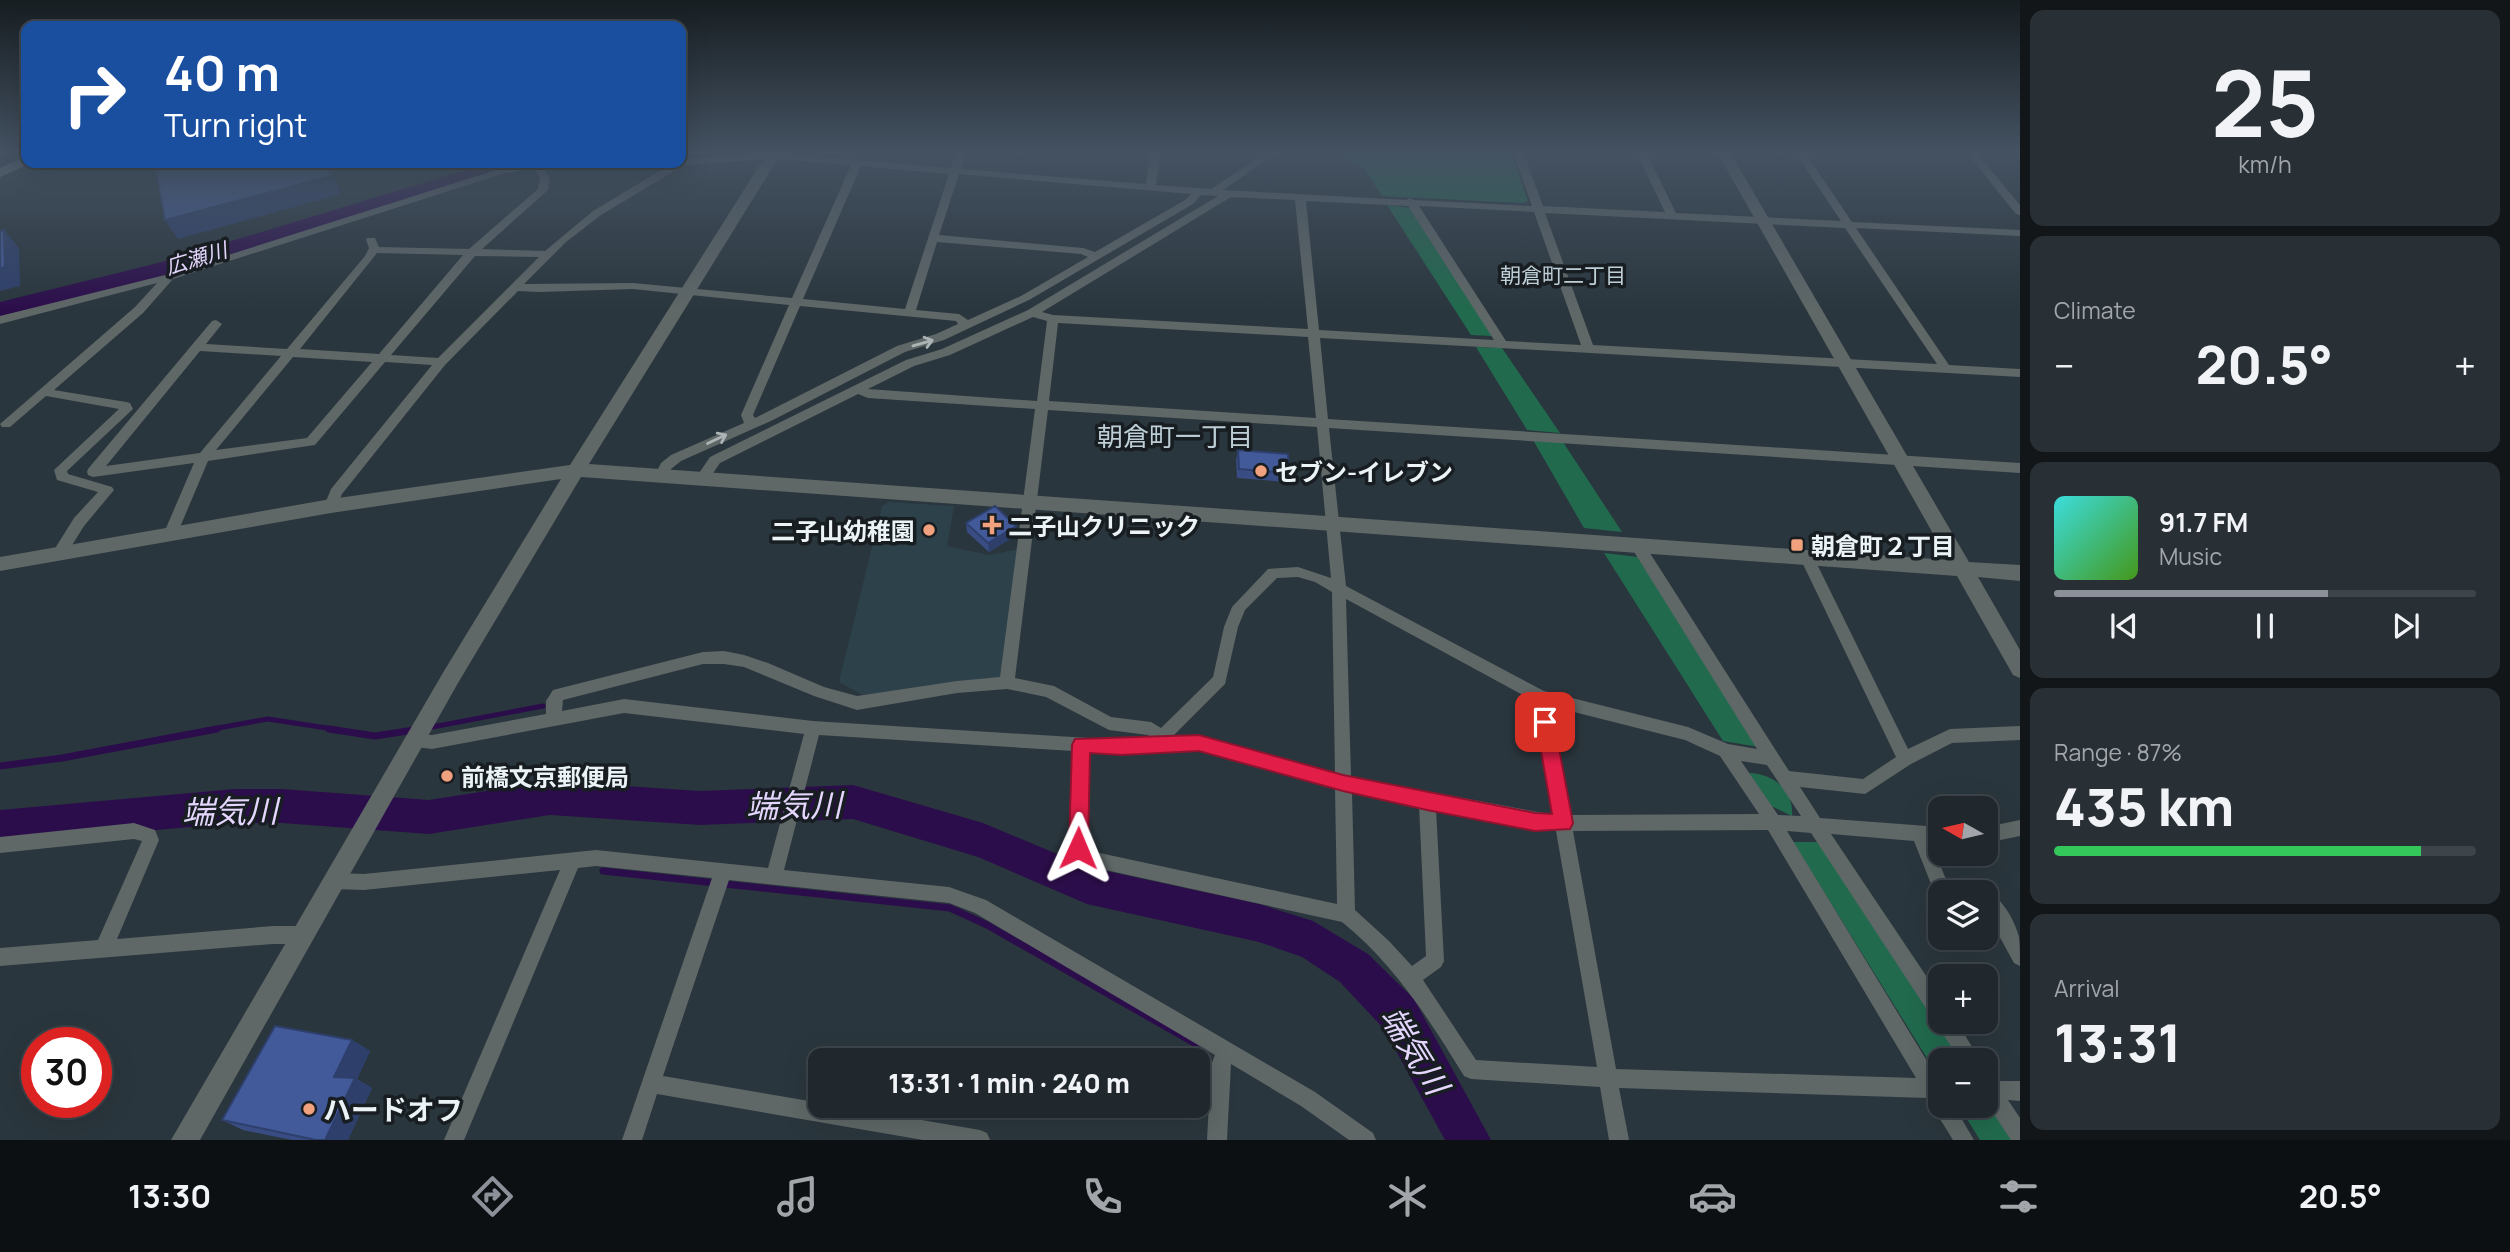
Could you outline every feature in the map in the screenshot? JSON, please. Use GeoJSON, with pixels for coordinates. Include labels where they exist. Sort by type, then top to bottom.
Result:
{"type":"FeatureCollection","features":[{"type":"Feature","properties":{"kind":"street"},"geometry":{"type":"LineString","coordinates":[[0,320],[169,277],[395,205]]}},
{"type":"Feature","properties":{"kind":"street"},"geometry":{"type":"LineString","coordinates":[[216,324],[93,472],[311,442],[470,254],[526,205]]}},
{"type":"Feature","properties":{"kind":"street"},"geometry":{"type":"LineString","coordinates":[[331,506],[336,492],[441,362],[547,254],[610,205]]}},
{"type":"Feature","properties":{"kind":"street"},"geometry":{"type":"LineString","coordinates":[[185,1140],[414,741],[576,470],[741,205]]}},
{"type":"Feature","properties":{"kind":"street"},"geometry":{"type":"LineString","coordinates":[[751,425],[747,415],[839,205]]}},
{"type":"Feature","properties":{"kind":"street"},"geometry":{"type":"LineString","coordinates":[[909,313],[943,205]]}},
{"type":"Feature","properties":{"kind":"street"},"geometry":{"type":"LineString","coordinates":[[662,475],[666,466],[676,458],[751,425],[901,349],[940,337],[1025,298],[1183,205]]}},
{"type":"Feature","properties":{"kind":"street"},"geometry":{"type":"LineString","coordinates":[[702,479],[715,460],[860,390],[909,363],[946,352],[1032,313],[1210,205]]}},
{"type":"Feature","properties":{"kind":"street"},"geometry":{"type":"LineString","coordinates":[[1301,205],[1339,588],[1346,914]]}},
{"type":"Feature","properties":{"kind":"street"},"geometry":{"type":"LineString","coordinates":[[1413,205],[1503,345]]}},
{"type":"Feature","properties":{"kind":"street"},"geometry":{"type":"LineString","coordinates":[[1499,205],[2020,233]]}},
{"type":"Feature","properties":{"kind":"street"},"geometry":{"type":"LineString","coordinates":[[1667,205],[1672,216]]}},
{"type":"Feature","properties":{"kind":"street"},"geometry":{"type":"LineString","coordinates":[[1755,205],[2020,669]]}},
{"type":"Feature","properties":{"kind":"street"},"geometry":{"type":"LineString","coordinates":[[1836,205],[1945,368]]}},
{"type":"Feature","properties":{"kind":"street"},"geometry":{"type":"LineString","coordinates":[[1537,207],[1588,348]]}},
{"type":"Feature","properties":{"kind":"street"},"geometry":{"type":"LineString","coordinates":[[933,238],[1083,251],[1095,256]]}},
{"type":"Feature","properties":{"kind":"street"},"geometry":{"type":"LineString","coordinates":[[170,535],[202,459],[289,354],[372,245],[470,254],[547,254]]}},
{"type":"Feature","properties":{"kind":"street"},"geometry":{"type":"LineString","coordinates":[[6,424],[138,310],[169,277]]}},
{"type":"Feature","properties":{"kind":"street"},"geometry":{"type":"LineString","coordinates":[[514,287],[539,289],[621,285],[959,318],[966,325]]}},
{"type":"Feature","properties":{"kind":"street"},"geometry":{"type":"LineString","coordinates":[[1032,313],[1052,319],[2020,373]]}},
{"type":"Feature","properties":{"kind":"street"},"geometry":{"type":"LineString","coordinates":[[1007,683],[1052,319]]}},
{"type":"Feature","properties":{"kind":"street"},"geometry":{"type":"LineString","coordinates":[[198,347],[441,362]]}},
{"type":"Feature","properties":{"kind":"street"},"geometry":{"type":"LineString","coordinates":[[860,390],[868,394],[2020,468]]}},
{"type":"Feature","properties":{"kind":"street"},"geometry":{"type":"LineString","coordinates":[[44,392],[126,406],[127,409],[60,470],[62,477],[107,490],[75,527],[59,554]]}},
{"type":"Feature","properties":{"kind":"street"},"geometry":{"type":"LineString","coordinates":[[2,567],[59,554],[331,506],[576,470],[1636,543],[2020,573]]}},
{"type":"Feature","properties":{"kind":"street"},"geometry":{"type":"LineString","coordinates":[[1636,543],[1772,759],[1928,995]]}},
{"type":"Feature","properties":{"kind":"street"},"geometry":{"type":"LineString","coordinates":[[1807,558],[1905,759]]}},
{"type":"Feature","properties":{"kind":"street"},"geometry":{"type":"LineString","coordinates":[[1161,744],[1172,727],[1220,680],[1231,627],[1239,607],[1269,576],[1279,572],[1298,572],[1339,588],[1541,697],[1688,734],[1726,751],[1772,759]]}},
{"type":"Feature","properties":{"kind":"street"},"geometry":{"type":"LineString","coordinates":[[554,719],[554,701],[558,695],[711,657],[729,658],[770,669],[842,700],[857,703],[957,687],[1007,683],[1040,688],[1105,721],[1155,731],[1161,744]]}},
{"type":"Feature","properties":{"kind":"street"},"geometry":{"type":"LineString","coordinates":[[1541,697],[1611,1078],[1619,1140]]}},
{"type":"Feature","properties":{"kind":"street"},"geometry":{"type":"LineString","coordinates":[[414,741],[432,742],[624,706],[813,728],[1081,745],[1199,743],[1343,783],[1535,822],[1773,822],[1928,834]]}},
{"type":"Feature","properties":{"kind":"street"},"geometry":{"type":"LineString","coordinates":[[1130,746],[1138,736],[1132,725]]}},
{"type":"Feature","properties":{"kind":"street"},"geometry":{"type":"LineString","coordinates":[[774,877],[813,728]]}},
{"type":"Feature","properties":{"kind":"street"},"geometry":{"type":"LineString","coordinates":[[1786,778],[1857,789],[1866,787],[1905,759],[1950,736],[2020,733]]}},
{"type":"Feature","properties":{"kind":"street"},"geometry":{"type":"LineString","coordinates":[[1081,745],[1078,848],[1083,854],[1092,859],[1346,914],[1373,934],[1409,978],[1437,1013],[1471,1069],[1928,1096]]}},
{"type":"Feature","properties":{"kind":"street"},"geometry":{"type":"LineString","coordinates":[[1726,751],[1773,822],[1928,1079]]}},
{"type":"Feature","properties":{"kind":"street"},"geometry":{"type":"LineString","coordinates":[[1409,978],[1435,961],[1427,802]]}},
{"type":"Feature","properties":{"kind":"street"},"geometry":{"type":"LineString","coordinates":[[1998,833],[2020,828]]}},
{"type":"Feature","properties":{"kind":"street"},"geometry":{"type":"LineString","coordinates":[[0,845],[134,831],[149,835],[151,840],[104,948]]}},
{"type":"Feature","properties":{"kind":"street"},"geometry":{"type":"LineString","coordinates":[[1919,833],[1938,880]]}},
{"type":"Feature","properties":{"kind":"street"},"geometry":{"type":"LineString","coordinates":[[334,881],[364,882],[571,860],[608,859],[949,895],[967,900],[1226,1051],[1342,1121],[1366,1140]]}},
{"type":"Feature","properties":{"kind":"street"},"geometry":{"type":"LineString","coordinates":[[454,1140],[568,874],[571,860]]}},
{"type":"Feature","properties":{"kind":"street"},"geometry":{"type":"LineString","coordinates":[[632,1140],[723,872]]}},
{"type":"Feature","properties":{"kind":"street"},"geometry":{"type":"LineString","coordinates":[[1998,913],[2020,957]]}},
{"type":"Feature","properties":{"kind":"street"},"geometry":{"type":"LineString","coordinates":[[0,957],[302,935]]}},
{"type":"Feature","properties":{"kind":"street"},"geometry":{"type":"LineString","coordinates":[[1217,1140],[1221,1065],[1226,1051]]}},
{"type":"Feature","properties":{"kind":"street"},"geometry":{"type":"LineString","coordinates":[[651,1083],[980,1140]]}},
{"type":"Feature","properties":{"kind":"street"},"geometry":{"type":"LineString","coordinates":[[1998,1089],[2020,1091]]}},
{"type":"Feature","properties":{"kind":"street"},"geometry":{"type":"LineString","coordinates":[[1998,1103],[2020,1136]]}},
{"type":"Feature","properties":{"kind":"street"},"geometry":{"type":"LineString","coordinates":[[1951,1118],[1964,1140]]}},
{"type":"Feature","properties":{"kind":"shaded area"},"geometry":{"type":"Polygon","coordinates":[[[888,502],[954,506],[947,546],[989,555],[1020,549],[1005,671],[999,679],[863,695],[839,682],[882,506],[888,502]]]}},
{"type":"Feature","properties":{"kind":"green space"},"geometry":{"type":"Polygon","coordinates":[[[1387,205],[1410,208],[1493,333],[1491,336],[1471,335],[1387,205]]]}},
{"type":"Feature","properties":{"kind":"green space"},"geometry":{"type":"Polygon","coordinates":[[[1476,347],[1502,348],[1560,433],[1527,430],[1476,347]]]}},
{"type":"Feature","properties":{"kind":"green space"},"geometry":{"type":"Polygon","coordinates":[[[1533,440],[1563,442],[1622,532],[1584,528],[1533,440]]]}},
{"type":"Feature","properties":{"kind":"green space"},"geometry":{"type":"Polygon","coordinates":[[[1604,553],[1638,557],[1759,747],[1723,741],[1604,553]]]}},
{"type":"Feature","properties":{"kind":"green space"},"geometry":{"type":"Polygon","coordinates":[[[1749,773],[1766,776],[1786,791],[1792,806],[1792,816],[1769,805],[1749,773]]]}},
{"type":"Feature","properties":{"kind":"green space"},"geometry":{"type":"Polygon","coordinates":[[[1793,842],[1818,842],[1928,1010],[1928,1034],[1944,1034],[1953,1048],[1928,1048],[1928,1060],[1793,842]]]}},
{"type":"Feature","properties":{"kind":"green space"},"geometry":{"type":"Polygon","coordinates":[[[1966,1118],[1997,1118],[2012,1140],[1980,1140],[1966,1118]]]}},
{"type":"Feature","properties":{"kind":"building"},"geometry":{"type":"Polygon","coordinates":[[[162,205],[221,205],[165,220],[162,205]]]}},
{"type":"Feature","properties":{"kind":"building"},"geometry":{"type":"Polygon","coordinates":[[[4,230],[5,267],[0,268],[0,231],[4,230]]]}},
{"type":"Feature","properties":{"kind":"building"},"geometry":{"type":"Polygon","coordinates":[[[1238,450],[1288,454],[1289,473],[1239,469],[1238,450]]]}},
{"type":"Feature","properties":{"kind":"building"},"geometry":{"type":"Polygon","coordinates":[[[995,506],[1016,526],[988,543],[966,523],[995,506]]]}},
{"type":"Feature","properties":{"kind":"building","name":"ハードオフ"},"geometry":{"type":"Polygon","coordinates":[[[275,1026],[352,1040],[334,1077],[355,1078],[325,1140],[222,1120],[275,1026]]]}},
{"type":"Feature","properties":{"kind":"waterway","name":"広瀬川"},"geometry":{"type":"LineString","coordinates":[[0,310],[170,267],[373,205]]}},
{"type":"Feature","properties":{"kind":"waterway"},"geometry":{"type":"LineString","coordinates":[[427,728],[543,706]]}},
{"type":"Feature","properties":{"kind":"waterway"},"geometry":{"type":"LineString","coordinates":[[207,730],[268,719],[340,730]]}},
{"type":"Feature","properties":{"kind":"waterway"},"geometry":{"type":"LineString","coordinates":[[0,766],[62,758],[217,729]]}},
{"type":"Feature","properties":{"kind":"waterway"},"geometry":{"type":"LineString","coordinates":[[329,729],[375,736],[414,730],[411,730]]}},
{"type":"Feature","properties":{"kind":"waterway","name":"端気川"},"geometry":{"type":"LineString","coordinates":[[0,827],[235,806],[282,806],[429,817],[550,798],[700,808],[853,802],[983,841],[1087,885],[1259,923],[1313,941],[1354,968],[1399,1014],[1469,1140]]}},
{"type":"Feature","properties":{"kind":"waterway"},"geometry":{"type":"LineString","coordinates":[[603,871],[950,908],[987,925],[1203,1048]]}},
{"type":"Feature","properties":{"kind":"place","name":"セブン-イレブン"},"geometry":{"type":"Point","coordinates":[1261,471]}},
{"type":"Feature","properties":{"kind":"place","name":"二子山クリニック"},"geometry":{"type":"Point","coordinates":[992,525]}},
{"type":"Feature","properties":{"kind":"place","name":"二子山幼稚園"},"geometry":{"type":"Point","coordinates":[929,530]}},
{"type":"Feature","properties":{"kind":"place","name":"朝倉町２丁目"},"geometry":{"type":"Point","coordinates":[1797,545]}},
{"type":"Feature","properties":{"kind":"place","name":"前橋文京郵便局"},"geometry":{"type":"Point","coordinates":[447,776]}},
{"type":"Feature","properties":{"kind":"place","name":"ハードオフ"},"geometry":{"type":"Point","coordinates":[309,1109]}},
{"type":"Feature","properties":{"kind":"district","name":"朝倉町二丁目"},"geometry":{"type":"Point","coordinates":[1563,275]}},
{"type":"Feature","properties":{"kind":"district","name":"朝倉町一丁目"},"geometry":{"type":"Point","coordinates":[1175,436]}},
{"type":"Feature","properties":{"kind":"route"},"geometry":{"type":"LineString","coordinates":[[1078,848],[1081,745],[1121,747],[1193,742],[1343,783],[1427,802],[1535,822],[1563,823],[1545,722]]}}]}
